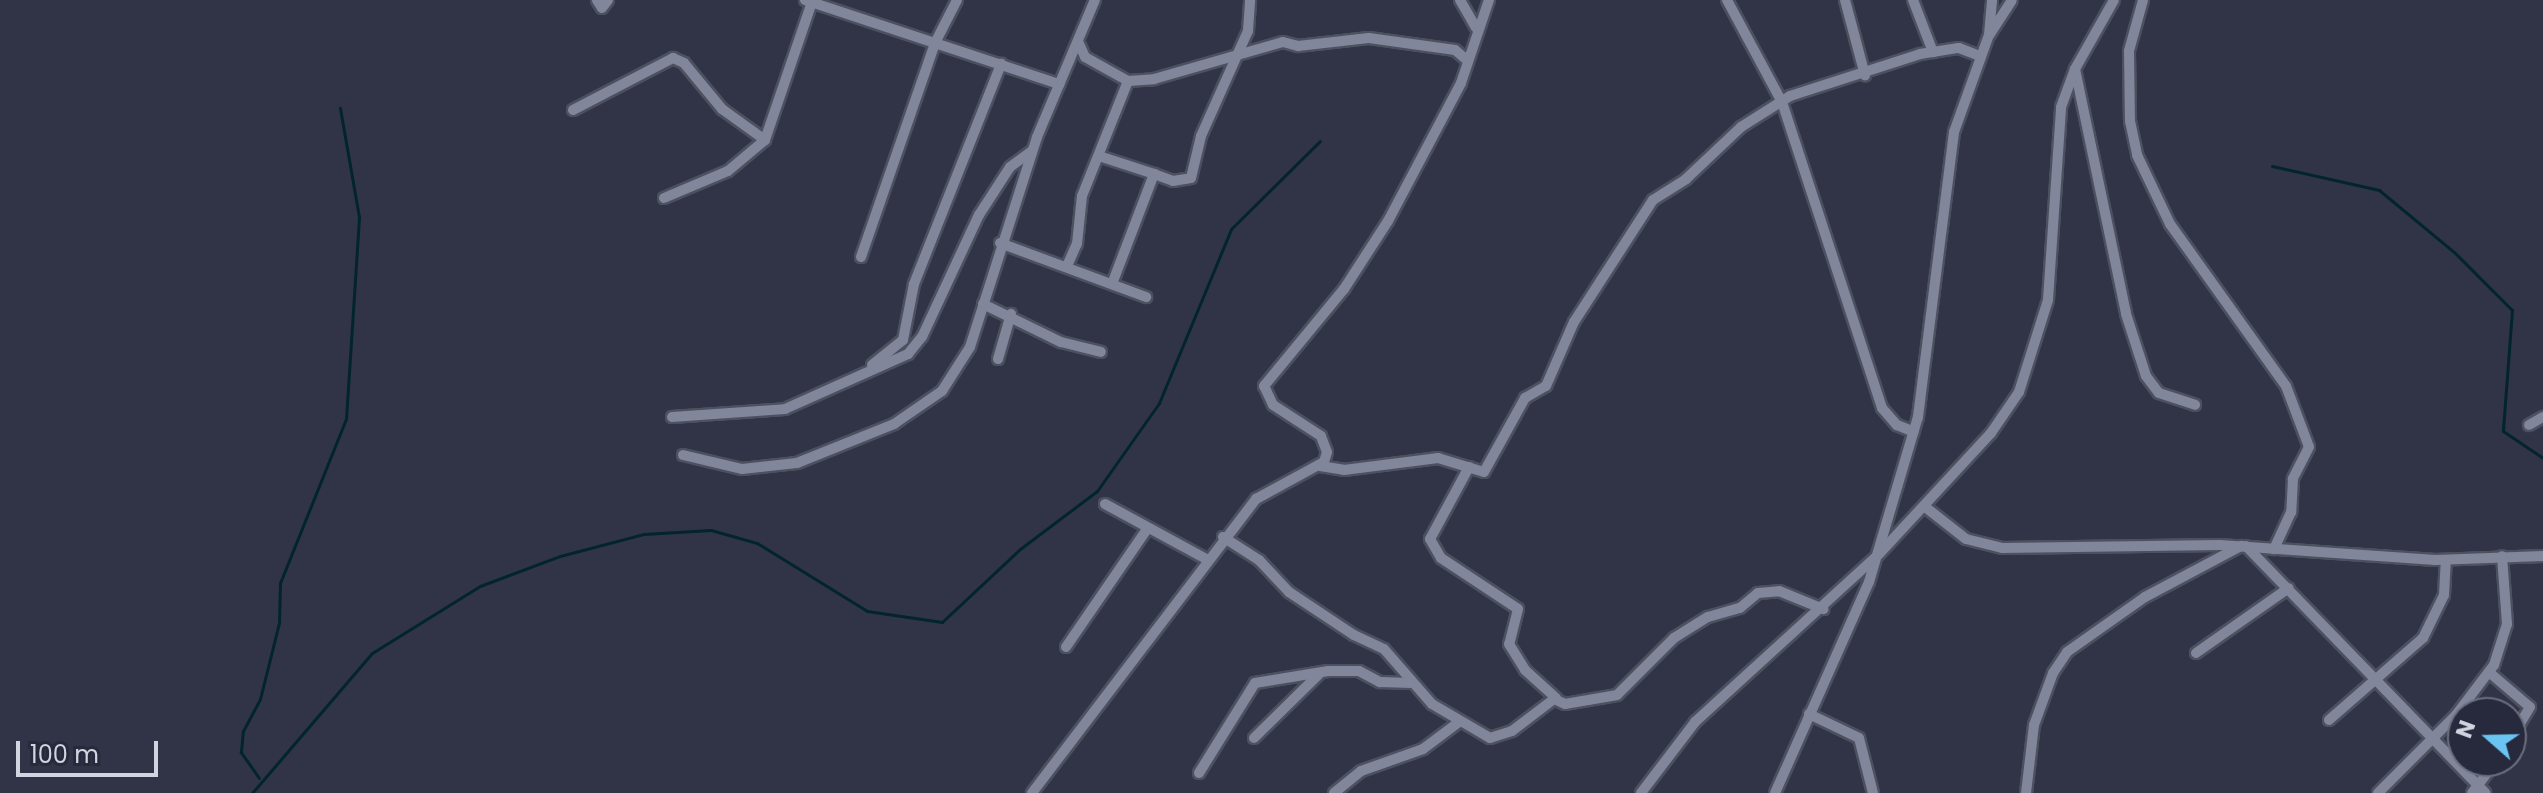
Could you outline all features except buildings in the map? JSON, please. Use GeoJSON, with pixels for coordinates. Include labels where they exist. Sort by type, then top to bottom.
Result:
{"type":"FeatureCollection","features":[{"type":"Feature","properties":{"kind":"street"},"geometry":{"type":"LineString","coordinates":[[597,0],[602,8],[608,0]]}},
{"type":"Feature","properties":{"kind":"street"},"geometry":{"type":"LineString","coordinates":[[861,257],[935,43],[957,0]]}},
{"type":"Feature","properties":{"kind":"street"},"geometry":{"type":"LineString","coordinates":[[683,455],[758,470],[823,455],[894,424],[927,404],[956,372],[983,304],[1000,243],[1032,151],[1095,0]]}},
{"type":"Feature","properties":{"kind":"street"},"geometry":{"type":"LineString","coordinates":[[1099,156],[1173,181],[1191,178],[1201,136],[1248,31],[1250,0]]}},
{"type":"Feature","properties":{"kind":"street"},"geometry":{"type":"LineString","coordinates":[[1460,0],[1474,17],[1476,30]]}},
{"type":"Feature","properties":{"kind":"street"},"geometry":{"type":"LineString","coordinates":[[1320,466],[1327,452],[1321,436],[1273,405],[1264,386],[1344,289],[1388,221],[1468,61],[1476,30],[1489,0]]}},
{"type":"Feature","properties":{"kind":"street"},"geometry":{"type":"LineString","coordinates":[[1727,0],[1782,102],[1793,150],[1882,408],[1897,425],[1914,432]]}},
{"type":"Feature","properties":{"kind":"street"},"geometry":{"type":"LineString","coordinates":[[1845,0],[1865,75]]}},
{"type":"Feature","properties":{"kind":"street"},"geometry":{"type":"LineString","coordinates":[[1913,0],[1933,52]]}},
{"type":"Feature","properties":{"kind":"street"},"geometry":{"type":"LineString","coordinates":[[1989,35],[1992,0]]}},
{"type":"Feature","properties":{"kind":"street"},"geometry":{"type":"LineString","coordinates":[[1775,793],[1879,554],[1914,432],[1927,371],[1954,132],[1989,35],[2012,0]]}},
{"type":"Feature","properties":{"kind":"street"},"geometry":{"type":"LineString","coordinates":[[1641,793],[1695,722],[1837,596],[1924,506],[1991,433],[2028,373],[2048,300],[2055,145],[2075,69],[2114,0]]}},
{"type":"Feature","properties":{"kind":"street"},"geometry":{"type":"LineString","coordinates":[[2143,0],[2129,51],[2130,121],[2137,155],[2170,224],[2286,386],[2309,447],[2293,479],[2291,512],[2274,549]]}},
{"type":"Feature","properties":{"kind":"street"},"geometry":{"type":"LineString","coordinates":[[664,198],[728,171],[765,140],[808,1],[1059,84]]}},
{"type":"Feature","properties":{"kind":"street"},"geometry":{"type":"LineString","coordinates":[[1078,41],[1085,57],[1128,81],[1154,79],[1283,42],[1298,46],[1369,38],[1455,50],[1468,61]]}},
{"type":"Feature","properties":{"kind":"street"},"geometry":{"type":"LineString","coordinates":[[1032,793],[1223,537],[1270,488],[1320,466],[1344,470],[1418,457],[1484,472],[1525,398],[1546,386],[1574,322],[1645,209],[1741,127],[1800,92],[1865,75],[1933,52],[1959,48],[1980,56]]}},
{"type":"Feature","properties":{"kind":"street"},"geometry":{"type":"LineString","coordinates":[[573,110],[673,58],[689,68],[722,109],[765,140]]}},
{"type":"Feature","properties":{"kind":"street"},"geometry":{"type":"LineString","coordinates":[[672,417],[760,415],[785,409],[833,391],[903,340],[914,284],[1001,64]]}},
{"type":"Feature","properties":{"kind":"street"},"geometry":{"type":"LineString","coordinates":[[2075,69],[2126,314],[2146,376],[2159,393],[2195,405]]}},
{"type":"Feature","properties":{"kind":"street"},"geometry":{"type":"LineString","coordinates":[[1067,266],[1078,237],[1079,208],[1128,81]]}},
{"type":"Feature","properties":{"kind":"street"},"geometry":{"type":"LineString","coordinates":[[867,369],[908,354],[922,337],[979,215],[1010,167],[1024,152],[1032,151]]}},
{"type":"Feature","properties":{"kind":"street"},"geometry":{"type":"LineString","coordinates":[[1112,284],[1154,174]]}},
{"type":"Feature","properties":{"kind":"street"},"geometry":{"type":"LineString","coordinates":[[1000,243],[1146,297]]}},
{"type":"Feature","properties":{"kind":"street"},"geometry":{"type":"LineString","coordinates":[[983,304],[1011,314],[1061,342],[1101,352]]}},
{"type":"Feature","properties":{"kind":"street"},"geometry":{"type":"LineString","coordinates":[[998,359],[1011,314]]}},
{"type":"Feature","properties":{"kind":"street"},"geometry":{"type":"LineString","coordinates":[[2529,425],[2543,417]]}},
{"type":"Feature","properties":{"kind":"street"},"geometry":{"type":"LineString","coordinates":[[1469,467],[1430,539],[1441,558],[1518,609],[1509,644],[1525,670],[1565,704],[1617,695],[1674,638],[1708,617],[1740,608],[1758,593],[1787,593],[1823,609]]}},
{"type":"Feature","properties":{"kind":"street"},"geometry":{"type":"LineString","coordinates":[[1105,504],[1208,560]]}},
{"type":"Feature","properties":{"kind":"street"},"geometry":{"type":"LineString","coordinates":[[1924,506],[1966,539],[2002,548],[2075,543],[2244,546],[2446,560],[2543,556]]}},
{"type":"Feature","properties":{"kind":"street"},"geometry":{"type":"LineString","coordinates":[[1066,647],[1147,529]]}},
{"type":"Feature","properties":{"kind":"street"},"geometry":{"type":"LineString","coordinates":[[1223,537],[1259,560],[1289,592],[1346,631],[1384,649],[1412,683],[1459,722],[1490,738],[1502,736],[1556,698]]}},
{"type":"Feature","properties":{"kind":"street"},"geometry":{"type":"LineString","coordinates":[[2244,546],[2289,588],[2370,679],[2478,791]]}},
{"type":"Feature","properties":{"kind":"street"},"geometry":{"type":"LineString","coordinates":[[2026,793],[2034,725],[2053,673],[2067,652],[2145,597],[2244,546]]}},
{"type":"Feature","properties":{"kind":"street"},"geometry":{"type":"LineString","coordinates":[[2378,793],[2431,742],[2490,673],[2507,624],[2502,556]]}},
{"type":"Feature","properties":{"kind":"street"},"geometry":{"type":"LineString","coordinates":[[2329,720],[2370,679],[2423,638],[2444,595],[2446,560]]}},
{"type":"Feature","properties":{"kind":"street"},"geometry":{"type":"LineString","coordinates":[[2196,653],[2289,588]]}},
{"type":"Feature","properties":{"kind":"street"},"geometry":{"type":"LineString","coordinates":[[1199,773],[1255,683],[1320,672],[1359,671],[1380,682],[1412,683]]}},
{"type":"Feature","properties":{"kind":"street"},"geometry":{"type":"LineString","coordinates":[[1254,738],[1320,672]]}},
{"type":"Feature","properties":{"kind":"street"},"geometry":{"type":"LineString","coordinates":[[2490,673],[2518,697]]}},
{"type":"Feature","properties":{"kind":"street"},"geometry":{"type":"LineString","coordinates":[[1809,714],[1859,738],[1873,793]]}},
{"type":"Feature","properties":{"kind":"street"},"geometry":{"type":"LineString","coordinates":[[1334,793],[1361,771],[1423,749],[1459,722]]}},
{"type":"Feature","properties":{"kind":"waterway"},"geometry":{"type":"LineString","coordinates":[[259,778],[241,752],[243,731],[260,699],[279,623],[280,583],[346,419],[359,217],[340,108]]}},
{"type":"Feature","properties":{"kind":"waterway"},"geometry":{"type":"LineString","coordinates":[[252,793],[372,653],[480,586],[560,556],[644,534],[711,530],[757,543],[867,611],[942,622],[1020,549],[1097,491],[1159,403],[1231,229],[1320,141]]}},
{"type":"Feature","properties":{"kind":"waterway"},"geometry":{"type":"LineString","coordinates":[[2272,166],[2379,190],[2454,252],[2512,310],[2503,431],[2543,458]]}}]}
